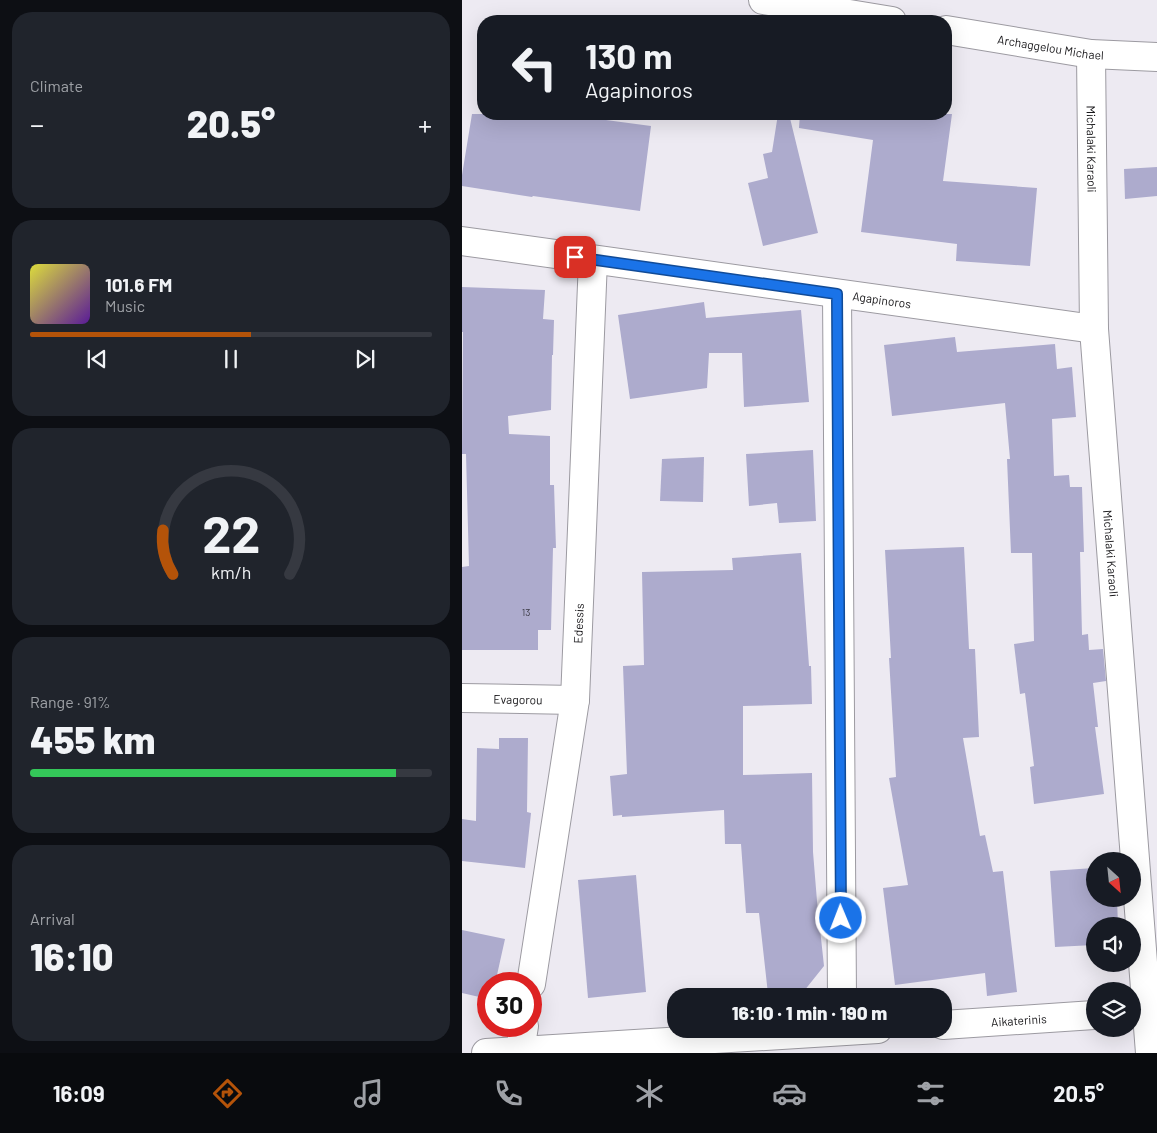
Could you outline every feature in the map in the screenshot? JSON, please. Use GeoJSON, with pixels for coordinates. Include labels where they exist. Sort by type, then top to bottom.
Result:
{"type":"FeatureCollection","features":[{"type":"Feature","properties":{"kind":"street"},"geometry":{"type":"LineString","coordinates":[[764,0],[855,15]]}},
{"type":"Feature","properties":{"kind":"street","name":"Archaggelou Michael"},"geometry":{"type":"LineString","coordinates":[[952,31],[1091,54],[1156,57]]}},
{"type":"Feature","properties":{"kind":"street","name":"Michalaki Karaoli"},"geometry":{"type":"LineString","coordinates":[[1091,54],[1094,329],[1137,982]]}},
{"type":"Feature","properties":{"kind":"street","name":"Agapinoros"},"geometry":{"type":"LineString","coordinates":[[462,241],[1094,329]]}},
{"type":"Feature","properties":{"kind":"street","name":"Edessis"},"geometry":{"type":"LineString","coordinates":[[533,972],[575,700],[593,260]]}},
{"type":"Feature","properties":{"kind":"street"},"geometry":{"type":"LineString","coordinates":[[837,294],[842,988]]}},
{"type":"Feature","properties":{"kind":"street","name":"Evagorou"},"geometry":{"type":"LineString","coordinates":[[462,698],[575,700]]}},
{"type":"Feature","properties":{"kind":"street","name":"Aikaterinis"},"geometry":{"type":"LineString","coordinates":[[952,1024],[1086,1016]]}},
{"type":"Feature","properties":{"kind":"street","name":"Michalaki Karaoli"},"geometry":{"type":"LineString","coordinates":[[1141,1019],[1150,1053]]}},
{"type":"Feature","properties":{"kind":"street"},"geometry":{"type":"LineString","coordinates":[[486,1053],[522,1039],[667,1035]]}},
{"type":"Feature","properties":{"kind":"building"},"geometry":{"type":"Polygon","coordinates":[[[472,114],[477,114],[477,120],[606,120],[651,126],[640,211],[462,186],[462,175],[472,114]]]}},
{"type":"Feature","properties":{"kind":"building"},"geometry":{"type":"Polygon","coordinates":[[[777,120],[790,120],[818,233],[763,246],[748,183],[768,178],[763,154],[772,152],[777,120]]]}},
{"type":"Feature","properties":{"kind":"building"},"geometry":{"type":"Polygon","coordinates":[[[800,120],[951,120],[943,181],[1037,188],[1030,266],[956,261],[957,244],[861,232],[873,140],[799,128],[800,120]]]}},
{"type":"Feature","properties":{"kind":"building"},"geometry":{"type":"Polygon","coordinates":[[[1157,167],[1157,196],[1125,199],[1124,169],[1157,167]]]}},
{"type":"Feature","properties":{"kind":"building"},"geometry":{"type":"Polygon","coordinates":[[[462,287],[545,290],[543,319],[554,320],[551,410],[508,416],[509,434],[550,436],[550,485],[554,485],[556,548],[553,548],[551,630],[538,630],[538,650],[462,650],[462,567],[469,566],[466,454],[462,454],[462,287]]]}},
{"type":"Feature","properties":{"kind":"building"},"geometry":{"type":"Polygon","coordinates":[[[704,302],[706,318],[801,310],[809,402],[744,407],[742,353],[709,353],[707,388],[630,399],[618,315],[704,302]]]}},
{"type":"Feature","properties":{"kind":"building"},"geometry":{"type":"Polygon","coordinates":[[[955,337],[957,352],[1055,344],[1057,369],[1072,367],[1076,417],[1052,419],[1054,476],[1069,475],[1070,487],[1082,487],[1084,552],[1080,552],[1082,635],[1088,634],[1089,650],[1103,649],[1106,681],[1093,683],[1098,727],[1095,727],[1104,794],[1034,804],[1030,767],[1034,766],[1025,693],[1020,694],[1014,644],[1034,641],[1032,553],[1011,553],[1007,459],[1010,459],[1005,403],[892,416],[884,345],[955,337]]]}},
{"type":"Feature","properties":{"kind":"building"},"geometry":{"type":"Polygon","coordinates":[[[813,450],[816,521],[779,523],[777,503],[749,506],[746,454],[813,450]]]}},
{"type":"Feature","properties":{"kind":"building"},"geometry":{"type":"Polygon","coordinates":[[[704,457],[703,502],[660,501],[662,459],[704,457]]]}},
{"type":"Feature","properties":{"kind":"building"},"geometry":{"type":"Polygon","coordinates":[[[964,547],[969,649],[975,649],[979,737],[963,738],[980,836],[985,835],[993,872],[1003,871],[1017,992],[987,996],[985,973],[895,985],[883,888],[908,885],[889,778],[896,777],[885,550],[964,547]]]}},
{"type":"Feature","properties":{"kind":"building"},"geometry":{"type":"Polygon","coordinates":[[[801,553],[809,666],[811,666],[812,704],[743,706],[743,775],[812,773],[813,852],[824,966],[806,988],[767,988],[759,913],[746,913],[741,844],[725,844],[724,810],[613,816],[610,776],[627,774],[623,666],[644,665],[642,572],[733,570],[732,558],[801,553]]]}},
{"type":"Feature","properties":{"kind":"building"},"geometry":{"type":"Polygon","coordinates":[[[499,738],[528,738],[527,812],[531,813],[525,868],[462,861],[462,819],[476,821],[477,748],[499,749],[499,738]]]}},
{"type":"Feature","properties":{"kind":"building"},"geometry":{"type":"Polygon","coordinates":[[[1086,869],[1086,908],[1117,908],[1118,917],[1086,917],[1086,945],[1055,947],[1050,871],[1086,869]]]}},
{"type":"Feature","properties":{"kind":"building"},"geometry":{"type":"Polygon","coordinates":[[[636,875],[646,992],[588,998],[578,880],[636,875]]]}},
{"type":"Feature","properties":{"kind":"building"},"geometry":{"type":"Polygon","coordinates":[[[462,930],[505,939],[498,972],[477,972],[477,996],[462,993],[462,930]]]}},
{"type":"Feature","properties":{"kind":"route"},"geometry":{"type":"LineString","coordinates":[[575,257],[837,294],[841,918]]}}]}
